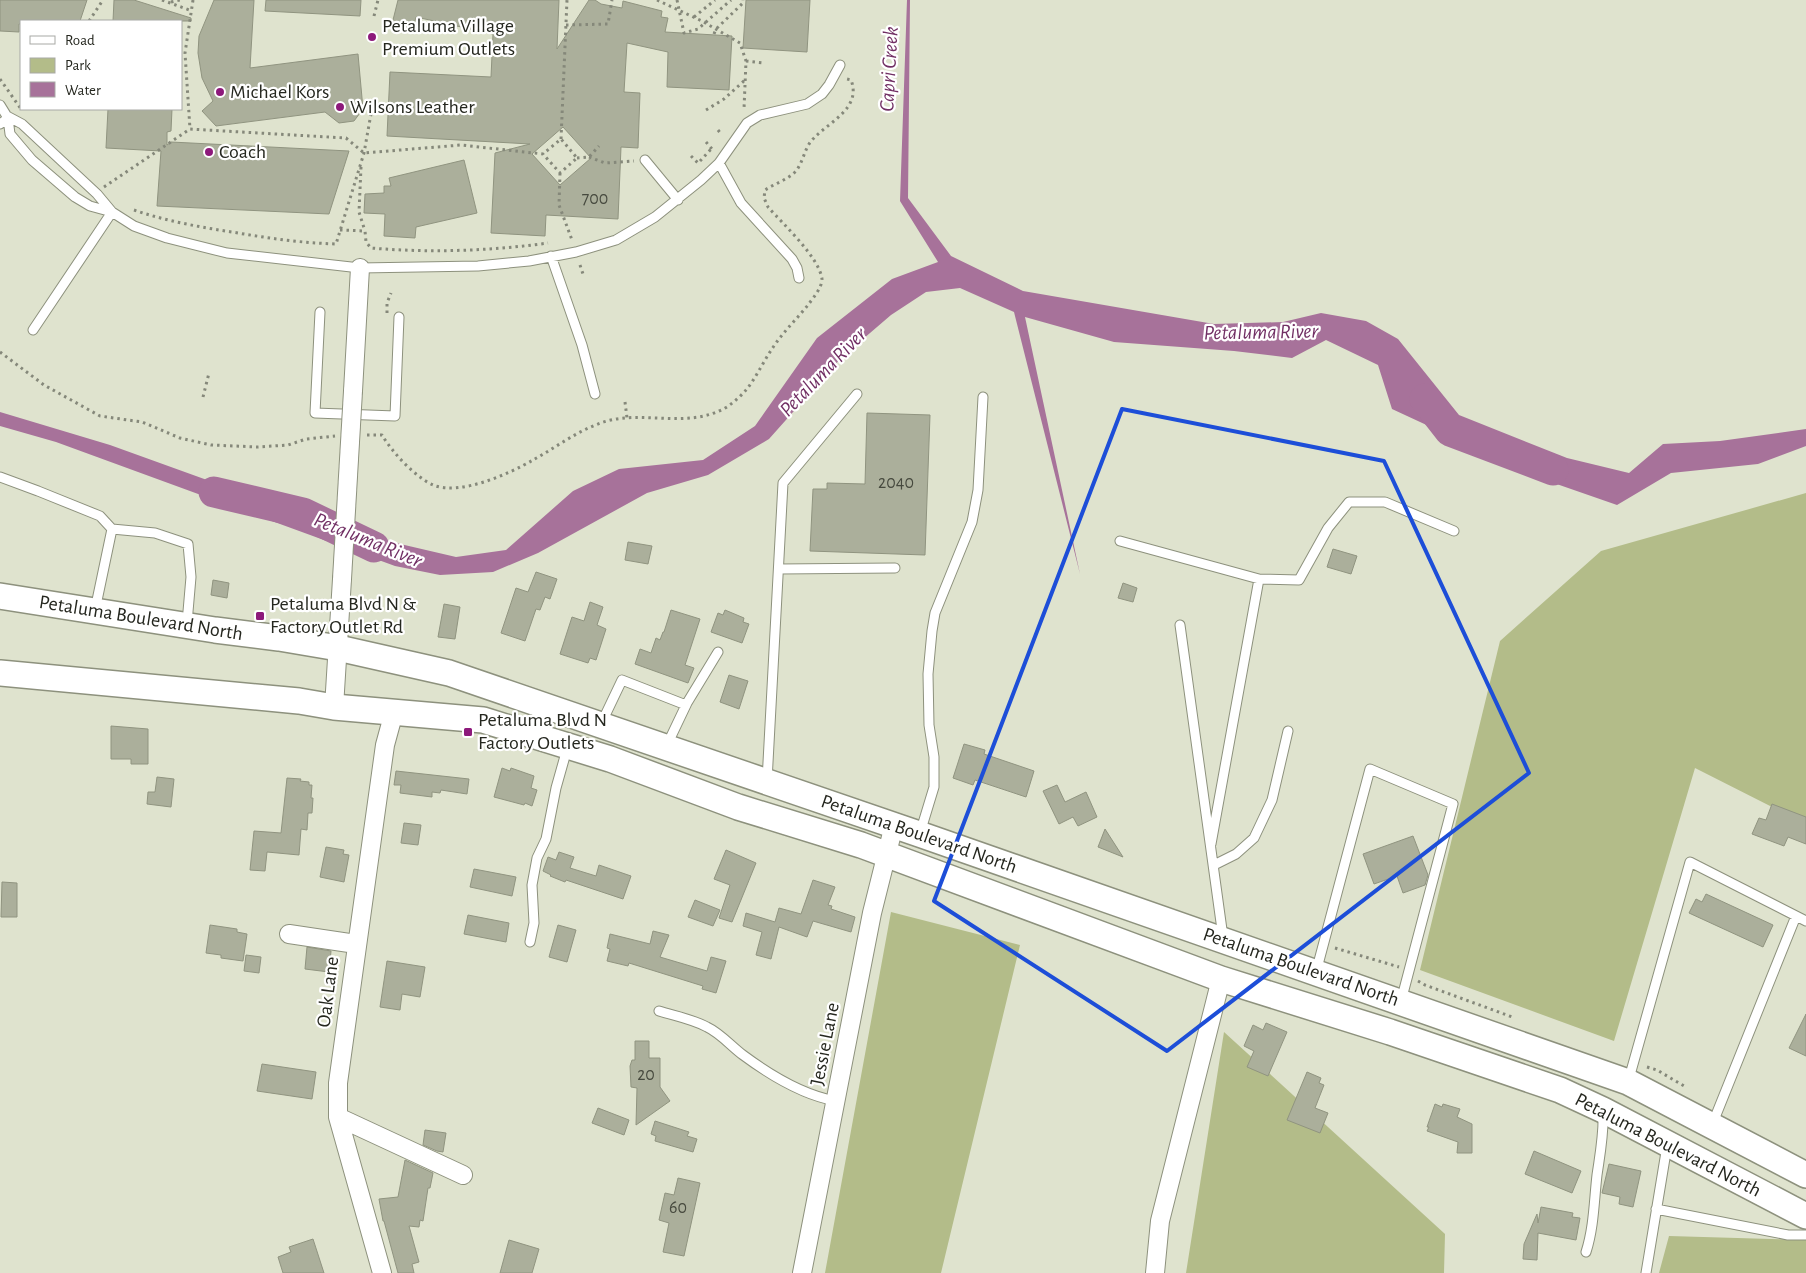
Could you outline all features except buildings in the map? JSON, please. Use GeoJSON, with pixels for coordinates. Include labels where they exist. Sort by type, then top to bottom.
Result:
{"type":"FeatureCollection","features":[{"type":"Feature","properties":{"kind":"main road","name":"Petaluma Boulevard North"},"geometry":{"type":"LineString","coordinates":[[0,596],[338,648],[449,673],[920,834],[1628,1082],[1806,1175]]}},
{"type":"Feature","properties":{"kind":"main road","name":"Petaluma Boulevard North"},"geometry":{"type":"LineString","coordinates":[[0,673],[483,720],[610,759],[738,807],[886,855],[1221,979],[1390,1032],[1560,1090],[1603,1110],[1806,1216]]}},
{"type":"Feature","properties":{"kind":"street"},"geometry":{"type":"LineString","coordinates":[[334,707],[360,268]]}},
{"type":"Feature","properties":{"kind":"street","name":"Oak Lane"},"geometry":{"type":"LineString","coordinates":[[382,1273],[338,1117],[338,1082],[385,745],[394,712]]}},
{"type":"Feature","properties":{"kind":"street","name":"Jessie Lane"},"geometry":{"type":"LineString","coordinates":[[802,1273],[872,912],[894,825]]}},
{"type":"Feature","properties":{"kind":"street"},"geometry":{"type":"LineString","coordinates":[[289,934],[356,944]]}},
{"type":"Feature","properties":{"kind":"street"},"geometry":{"type":"LineString","coordinates":[[1156,1273],[1160,1221],[1221,979]]}},
{"type":"Feature","properties":{"kind":"street"},"geometry":{"type":"LineString","coordinates":[[338,1117],[463,1175]]}},
{"type":"Feature","properties":{"kind":"lane"},"geometry":{"type":"LineString","coordinates":[[0,105],[8,117],[10,134],[32,160],[84,203],[112,212],[134,226],[167,238],[227,253],[360,268],[478,266],[529,261],[576,252],[616,240],[655,218],[678,200],[719,163],[748,123],[760,115],[807,104],[822,94],[840,65]]}},
{"type":"Feature","properties":{"kind":"lane"},"geometry":{"type":"LineString","coordinates":[[0,124],[8,117]]}},
{"type":"Feature","properties":{"kind":"lane"},"geometry":{"type":"LineString","coordinates":[[8,117],[22,124],[97,194],[112,212]]}},
{"type":"Feature","properties":{"kind":"lane"},"geometry":{"type":"LineString","coordinates":[[645,160],[678,200]]}},
{"type":"Feature","properties":{"kind":"lane"},"geometry":{"type":"LineString","coordinates":[[719,163],[741,203],[792,259],[797,268],[799,278]]}},
{"type":"Feature","properties":{"kind":"lane"},"geometry":{"type":"LineString","coordinates":[[33,330],[112,212]]}},
{"type":"Feature","properties":{"kind":"lane"},"geometry":{"type":"LineString","coordinates":[[552,256],[582,345],[595,394]]}},
{"type":"Feature","properties":{"kind":"lane"},"geometry":{"type":"LineString","coordinates":[[320,312],[315,413],[395,416],[399,317]]}},
{"type":"Feature","properties":{"kind":"lane"},"geometry":{"type":"LineString","coordinates":[[767,781],[783,484],[857,394]]}},
{"type":"Feature","properties":{"kind":"lane"},"geometry":{"type":"LineString","coordinates":[[920,834],[934,787],[934,757],[929,725],[928,674],[932,631],[935,613],[972,522],[978,490],[982,397]]}},
{"type":"Feature","properties":{"kind":"lane"},"geometry":{"type":"LineString","coordinates":[[0,477],[100,516],[112,529],[155,533],[188,544],[191,577],[187,626]]}},
{"type":"Feature","properties":{"kind":"lane"},"geometry":{"type":"LineString","coordinates":[[1120,541],[1259,579],[1299,580],[1328,528],[1349,502],[1385,502],[1454,531]]}},
{"type":"Feature","properties":{"kind":"lane"},"geometry":{"type":"LineString","coordinates":[[95,611],[112,529]]}},
{"type":"Feature","properties":{"kind":"lane"},"geometry":{"type":"LineString","coordinates":[[779,569],[895,568]]}},
{"type":"Feature","properties":{"kind":"lane"},"geometry":{"type":"LineString","coordinates":[[1211,844],[1259,579]]}},
{"type":"Feature","properties":{"kind":"lane"},"geometry":{"type":"LineString","coordinates":[[1180,625],[1223,940]]}},
{"type":"Feature","properties":{"kind":"lane"},"geometry":{"type":"LineString","coordinates":[[666,747],[686,705],[718,652]]}},
{"type":"Feature","properties":{"kind":"lane"},"geometry":{"type":"LineString","coordinates":[[601,725],[622,680],[686,705]]}},
{"type":"Feature","properties":{"kind":"lane"},"geometry":{"type":"LineString","coordinates":[[1214,865],[1236,854],[1254,838],[1272,800],[1288,731]]}},
{"type":"Feature","properties":{"kind":"lane"},"geometry":{"type":"LineString","coordinates":[[530,942],[534,923],[532,885],[536,858],[546,839],[556,788],[568,746]]}},
{"type":"Feature","properties":{"kind":"lane"},"geometry":{"type":"LineString","coordinates":[[1316,972],[1370,769],[1453,804],[1401,1002]]}},
{"type":"Feature","properties":{"kind":"lane"},"geometry":{"type":"LineString","coordinates":[[1628,1082],[1690,862],[1806,921]]}},
{"type":"Feature","properties":{"kind":"lane"},"geometry":{"type":"LineString","coordinates":[[1712,1125],[1796,916]]}},
{"type":"Feature","properties":{"kind":"lane"},"geometry":{"type":"LineString","coordinates":[[659,1011],[708,1027],[745,1056],[782,1080],[818,1098],[836,1101]]}},
{"type":"Feature","properties":{"kind":"lane"},"geometry":{"type":"LineString","coordinates":[[1586,1252],[1591,1236],[1597,1174],[1604,1134],[1603,1110]]}},
{"type":"Feature","properties":{"kind":"lane"},"geometry":{"type":"LineString","coordinates":[[1646,1273],[1667,1143]]}},
{"type":"Feature","properties":{"kind":"lane"},"geometry":{"type":"LineString","coordinates":[[1656,1209],[1788,1235],[1806,1235]]}},
{"type":"Feature","properties":{"kind":"path"},"geometry":{"type":"LineString","coordinates":[[90,20],[103,0]]}},
{"type":"Feature","properties":{"kind":"path"},"geometry":{"type":"LineString","coordinates":[[164,0],[172,2],[180,0]]}},
{"type":"Feature","properties":{"kind":"path"},"geometry":{"type":"LineString","coordinates":[[164,0],[192,11]]}},
{"type":"Feature","properties":{"kind":"path"},"geometry":{"type":"LineString","coordinates":[[190,129],[185,53],[193,0]]}},
{"type":"Feature","properties":{"kind":"path"},"geometry":{"type":"LineString","coordinates":[[374,16],[378,0]]}},
{"type":"Feature","properties":{"kind":"path"},"geometry":{"type":"LineString","coordinates":[[567,0],[561,138],[577,158]]}},
{"type":"Feature","properties":{"kind":"path"},"geometry":{"type":"LineString","coordinates":[[566,25],[608,24],[612,0]]}},
{"type":"Feature","properties":{"kind":"path"},"geometry":{"type":"LineString","coordinates":[[657,0],[694,17],[740,43],[746,61],[744,109]]}},
{"type":"Feature","properties":{"kind":"path"},"geometry":{"type":"LineString","coordinates":[[677,0],[684,33],[698,29],[731,0]]}},
{"type":"Feature","properties":{"kind":"path"},"geometry":{"type":"LineString","coordinates":[[694,17],[715,0]]}},
{"type":"Feature","properties":{"kind":"path"},"geometry":{"type":"LineString","coordinates":[[714,34],[716,29],[743,3],[743,0]]}},
{"type":"Feature","properties":{"kind":"path"},"geometry":{"type":"LineString","coordinates":[[746,61],[764,63]]}},
{"type":"Feature","properties":{"kind":"path"},"geometry":{"type":"LineString","coordinates":[[0,79],[20,108]]}},
{"type":"Feature","properties":{"kind":"path"},"geometry":{"type":"LineString","coordinates":[[706,110],[724,99],[745,79]]}},
{"type":"Feature","properties":{"kind":"path"},"geometry":{"type":"LineString","coordinates":[[363,436],[382,435],[388,446],[405,463],[419,476],[434,485],[463,488],[513,471],[584,430],[607,421],[627,418],[694,418],[719,412],[733,403],[746,390],[772,347],[817,292],[822,281],[818,266],[811,255],[768,207],[764,198],[765,190],[795,171],[807,146],[841,116],[849,105],[853,94],[851,80],[847,79]]}},
{"type":"Feature","properties":{"kind":"path"},"geometry":{"type":"LineString","coordinates":[[129,208],[154,217],[188,225],[304,243],[336,244],[362,160],[374,97]]}},
{"type":"Feature","properties":{"kind":"path"},"geometry":{"type":"LineString","coordinates":[[738,115],[749,106]]}},
{"type":"Feature","properties":{"kind":"path"},"geometry":{"type":"LineString","coordinates":[[108,194],[101,189],[190,129],[346,138],[364,152],[461,145],[543,154],[560,173],[559,205],[572,239]]}},
{"type":"Feature","properties":{"kind":"path"},"geometry":{"type":"LineString","coordinates":[[693,168],[712,149],[726,129]]}},
{"type":"Feature","properties":{"kind":"path"},"geometry":{"type":"LineString","coordinates":[[718,130],[722,135]]}},
{"type":"Feature","properties":{"kind":"path"},"geometry":{"type":"LineString","coordinates":[[543,154],[561,138]]}},
{"type":"Feature","properties":{"kind":"path"},"geometry":{"type":"LineString","coordinates":[[706,142],[712,149]]}},
{"type":"Feature","properties":{"kind":"path"},"geometry":{"type":"LineString","coordinates":[[589,157],[599,146]]}},
{"type":"Feature","properties":{"kind":"path"},"geometry":{"type":"LineString","coordinates":[[692,156],[698,163]]}},
{"type":"Feature","properties":{"kind":"path"},"geometry":{"type":"LineString","coordinates":[[560,173],[577,158],[589,157],[605,163],[645,160]]}},
{"type":"Feature","properties":{"kind":"path"},"geometry":{"type":"LineString","coordinates":[[362,160],[360,212],[366,242],[371,248],[434,251],[476,250],[556,241]]}},
{"type":"Feature","properties":{"kind":"path"},"geometry":{"type":"LineString","coordinates":[[340,230],[365,231]]}},
{"type":"Feature","properties":{"kind":"path"},"geometry":{"type":"LineString","coordinates":[[564,240],[580,236]]}},
{"type":"Feature","properties":{"kind":"path"},"geometry":{"type":"LineString","coordinates":[[580,265],[583,274]]}},
{"type":"Feature","properties":{"kind":"path"},"geometry":{"type":"LineString","coordinates":[[0,352],[44,385],[100,416],[142,422],[180,438],[211,445],[258,447],[288,445],[323,436],[343,436]]}},
{"type":"Feature","properties":{"kind":"path"},"geometry":{"type":"LineString","coordinates":[[203,397],[209,373]]}},
{"type":"Feature","properties":{"kind":"path"},"geometry":{"type":"LineString","coordinates":[[625,402],[627,418]]}},
{"type":"Feature","properties":{"kind":"highlighted area"},"geometry":{"type":"Polygon","coordinates":[[[1122,409],[1384,461],[1529,773],[1167,1051],[934,901],[1122,409]]]}},
{"type":"Feature","properties":{"kind":"green space"},"geometry":{"type":"Polygon","coordinates":[[[1806,493],[1806,824],[1695,768],[1614,1041],[1420,970],[1500,641],[1601,551],[1806,493]]]}},
{"type":"Feature","properties":{"kind":"green space"},"geometry":{"type":"Polygon","coordinates":[[[891,912],[1020,945],[941,1273],[825,1273],[891,912]]]}},
{"type":"Feature","properties":{"kind":"green space"},"geometry":{"type":"Polygon","coordinates":[[[1224,1032],[1445,1234],[1444,1273],[1186,1273],[1224,1032]]]}},
{"type":"Feature","properties":{"kind":"green space"},"geometry":{"type":"Polygon","coordinates":[[[1669,1236],[1806,1240],[1806,1273],[1659,1273],[1669,1236]]]}},
{"type":"Feature","properties":{"kind":"water"},"geometry":{"type":"Polygon","coordinates":[[[907,0],[910,0],[908,198],[951,256],[1023,291],[1214,324],[1283,322],[1321,313],[1366,321],[1398,339],[1459,415],[1567,458],[1629,473],[1663,444],[1720,441],[1806,429],[1806,446],[1758,464],[1671,473],[1617,505],[1548,481],[1492,439],[1433,428],[1392,409],[1378,365],[1326,340],[1292,358],[1234,351],[1114,342],[1025,317],[1080,574],[1014,312],[960,288],[926,292],[891,315],[842,357],[769,439],[708,475],[647,493],[538,553],[493,572],[440,575],[395,566],[56,442],[0,426],[0,412],[110,445],[207,480],[293,519],[456,557],[506,550],[573,491],[619,469],[703,460],[755,426],[817,338],[892,279],[938,262],[900,201],[907,0]]]}},
{"type":"Feature","properties":{"kind":"pier"},"geometry":{"type":"Polygon","coordinates":[[[327,524],[370,534],[369,560],[326,544],[327,524]]]}},
{"type":"Feature","properties":{"kind":"waterway","name":"Petaluma River"},"geometry":{"type":"LineString","coordinates":[[1425,399],[1450,431],[1553,470]]}},
{"type":"Feature","properties":{"kind":"waterway","name":"Petaluma River"},"geometry":{"type":"LineString","coordinates":[[214,492],[303,513],[374,547]]}},
{"type":"Feature","properties":{"kind":"place","name":"Petaluma Village Premium Outlets"},"geometry":{"type":"Point","coordinates":[372,37]}},
{"type":"Feature","properties":{"kind":"place","name":"Michael Kors"},"geometry":{"type":"Point","coordinates":[220,92]}},
{"type":"Feature","properties":{"kind":"place","name":"Wilsons Leather"},"geometry":{"type":"Point","coordinates":[340,107]}},
{"type":"Feature","properties":{"kind":"place","name":"Coach"},"geometry":{"type":"Point","coordinates":[209,152]}},
{"type":"Feature","properties":{"kind":"place","name":"Petaluma Blvd N & Factory Outlet Rd"},"geometry":{"type":"Point","coordinates":[260,616]}},
{"type":"Feature","properties":{"kind":"place","name":"Petaluma Blvd N Factory Outlets"},"geometry":{"type":"Point","coordinates":[468,732]}},
{"type":"Feature","properties":{"kind":"water label","name":"Capri Creek"},"geometry":{"type":"Point","coordinates":[889,69]}}]}
